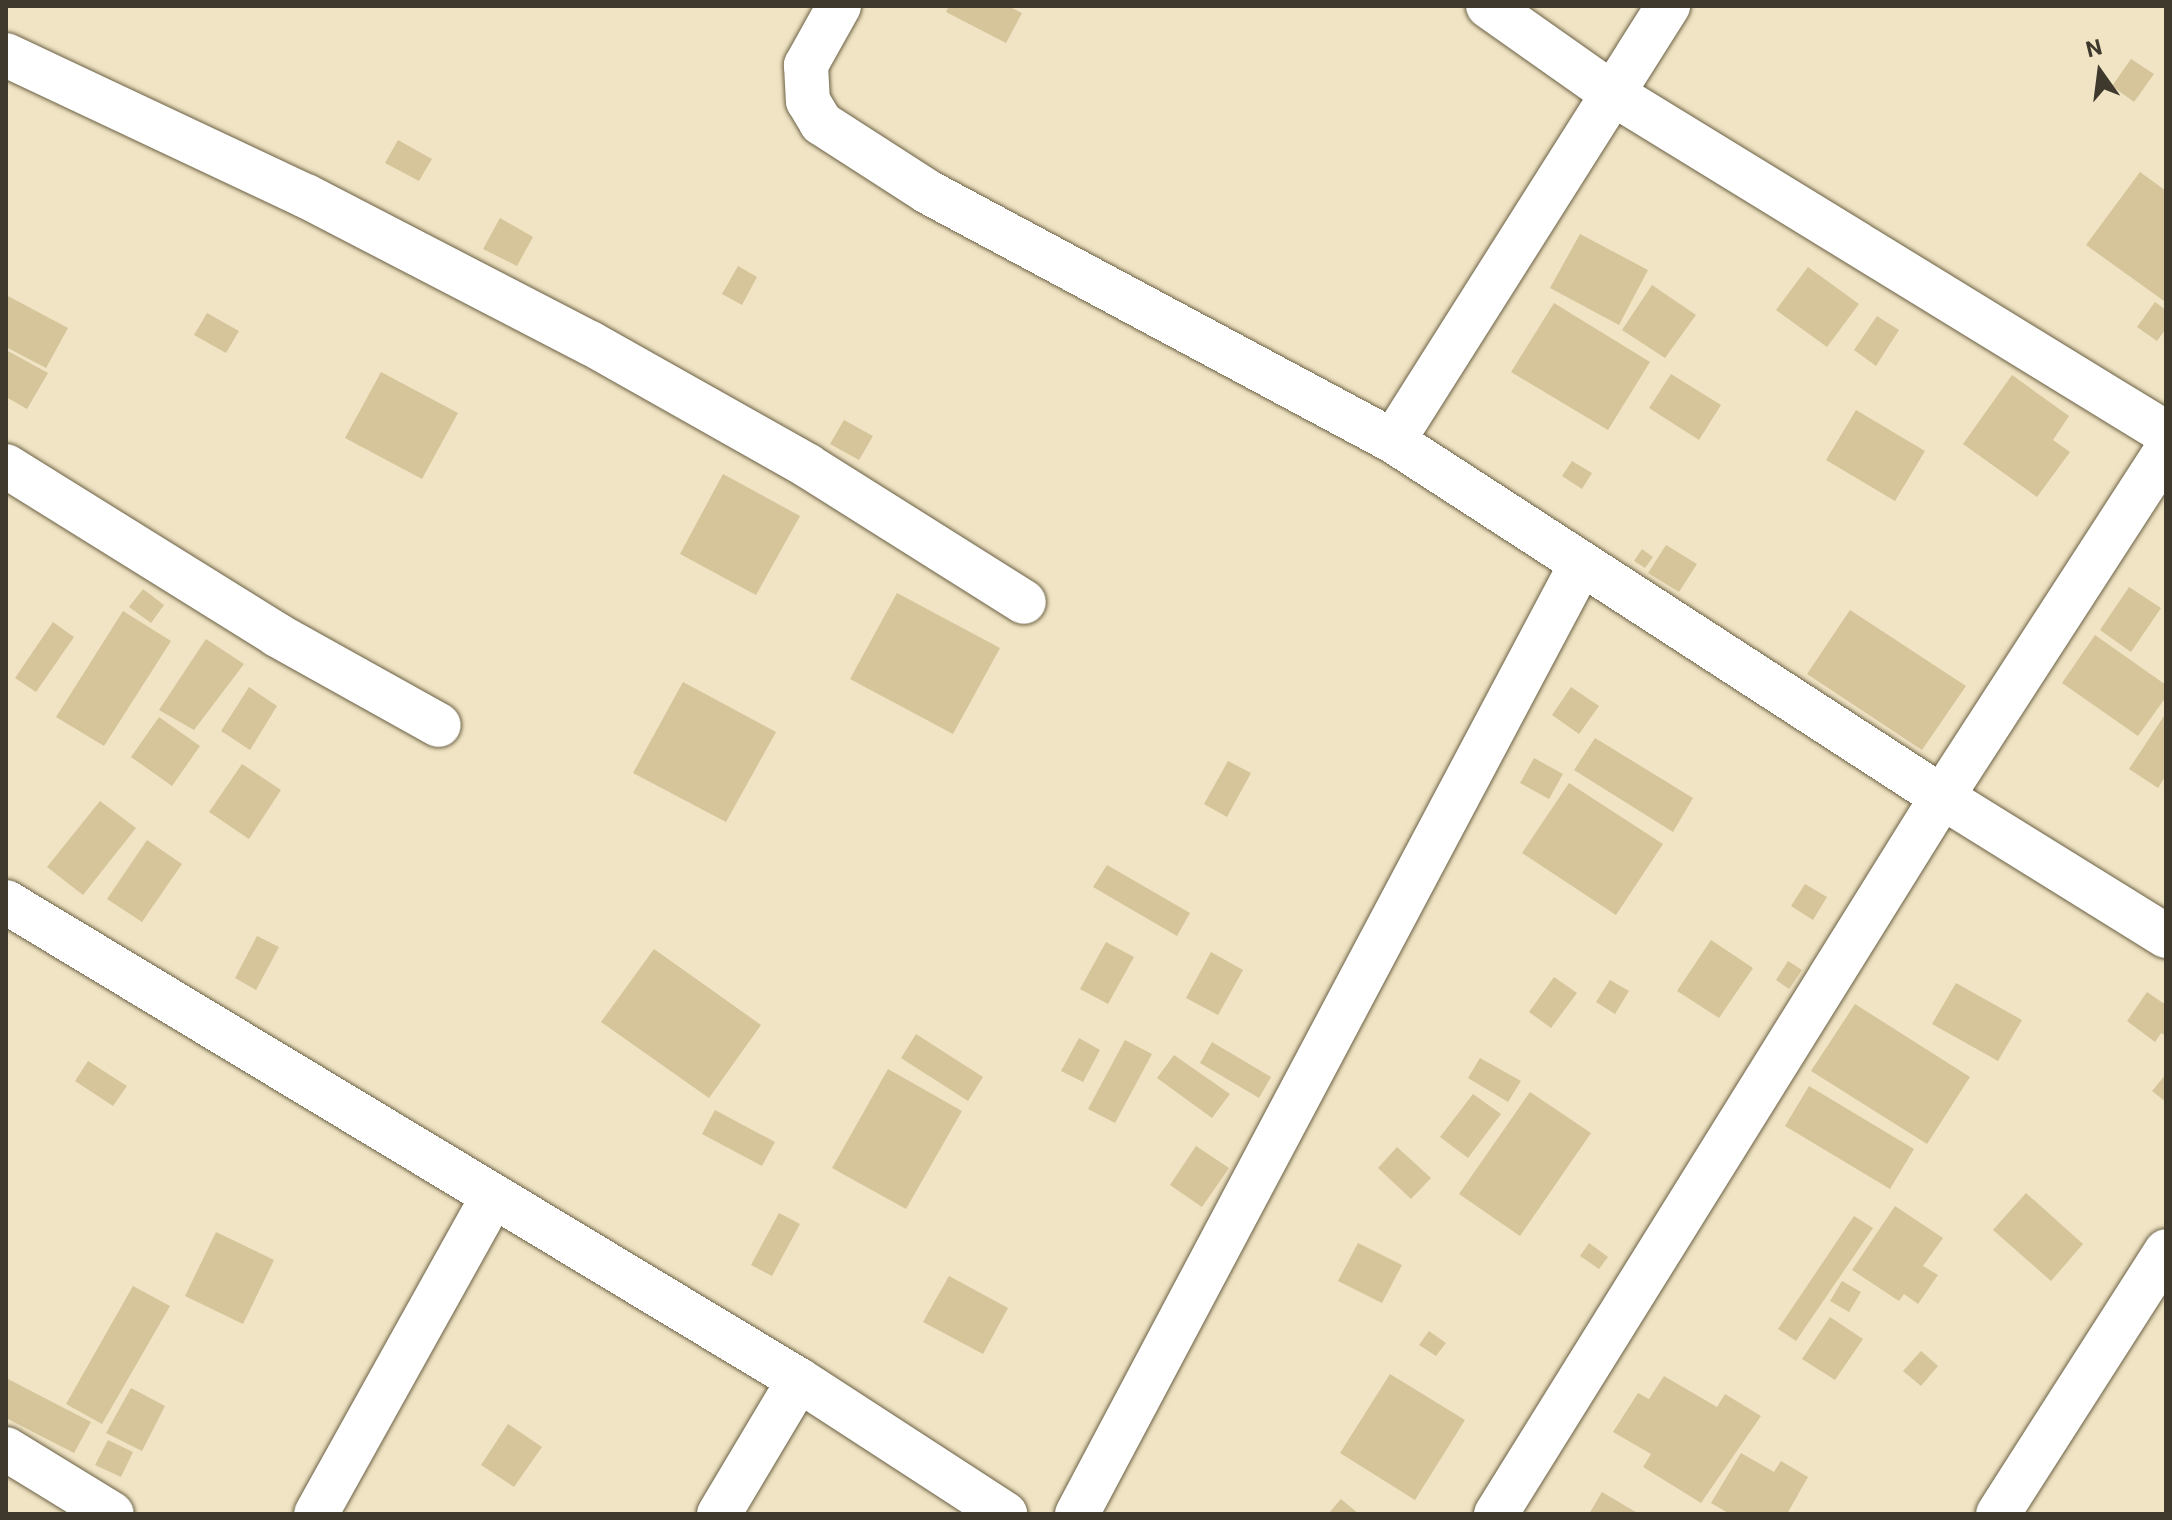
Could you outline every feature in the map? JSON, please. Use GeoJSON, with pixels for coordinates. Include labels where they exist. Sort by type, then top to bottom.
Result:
{"type":"FeatureCollection","features":[{"type":"Feature","properties":{"kind":"street"},"geometry":{"type":"LineString","coordinates":[[839,6],[806,65],[808,101],[821,123],[942,199],[1393,441],[1942,797],[2166,936]]}},
{"type":"Feature","properties":{"kind":"street"},"geometry":{"type":"LineString","coordinates":[[1488,6],[1610,92],[2166,433]]}},
{"type":"Feature","properties":{"kind":"street"},"geometry":{"type":"LineString","coordinates":[[1393,441],[1610,92],[1668,6]]}},
{"type":"Feature","properties":{"kind":"street"},"geometry":{"type":"LineString","coordinates":[[6,55],[306,196],[590,343],[808,466],[1024,602]]}},
{"type":"Feature","properties":{"kind":"street"},"geometry":{"type":"LineString","coordinates":[[1496,1514],[1942,797],[2166,451]]}},
{"type":"Feature","properties":{"kind":"street"},"geometry":{"type":"LineString","coordinates":[[6,466],[277,635],[439,725]]}},
{"type":"Feature","properties":{"kind":"street"},"geometry":{"type":"LineString","coordinates":[[1077,1514],[1581,564]]}},
{"type":"Feature","properties":{"kind":"street"},"geometry":{"type":"LineString","coordinates":[[6,902],[799,1380],[1005,1514]]}},
{"type":"Feature","properties":{"kind":"street"},"geometry":{"type":"LineString","coordinates":[[316,1514],[493,1196]]}},
{"type":"Feature","properties":{"kind":"street"},"geometry":{"type":"LineString","coordinates":[[1998,1514],[2166,1251]]}},
{"type":"Feature","properties":{"kind":"street"},"geometry":{"type":"LineString","coordinates":[[719,1514],[799,1380]]}},
{"type":"Feature","properties":{"kind":"street"},"geometry":{"type":"LineString","coordinates":[[6,1449],[112,1514]]}},
{"type":"Feature","properties":{"kind":"building"},"geometry":{"type":"Polygon","coordinates":[[[949,6],[1008,6],[1022,13],[1006,43],[946,12],[949,6]]]}},
{"type":"Feature","properties":{"kind":"building"},"geometry":{"type":"Polygon","coordinates":[[[2131,59],[2154,74],[2134,102],[2112,86],[2131,59]]]}},
{"type":"Feature","properties":{"kind":"building"},"geometry":{"type":"Polygon","coordinates":[[[398,140],[432,159],[419,181],[385,163],[398,140]]]}},
{"type":"Feature","properties":{"kind":"building"},"geometry":{"type":"Polygon","coordinates":[[[2140,172],[2166,191],[2164,301],[2086,245],[2140,172]]]}},
{"type":"Feature","properties":{"kind":"building"},"geometry":{"type":"Polygon","coordinates":[[[500,218],[533,237],[517,266],[483,249],[500,218]]]}},
{"type":"Feature","properties":{"kind":"building"},"geometry":{"type":"Polygon","coordinates":[[[1580,234],[1648,270],[1619,325],[1550,288],[1580,234]]]}},
{"type":"Feature","properties":{"kind":"building"},"geometry":{"type":"Polygon","coordinates":[[[738,266],[757,277],[742,305],[722,294],[738,266]]]}},
{"type":"Feature","properties":{"kind":"building"},"geometry":{"type":"Polygon","coordinates":[[[1808,267],[1859,304],[1827,347],[1776,310],[1808,267]]]}},
{"type":"Feature","properties":{"kind":"building"},"geometry":{"type":"Polygon","coordinates":[[[1652,285],[1696,315],[1665,358],[1622,330],[1652,285]]]}},
{"type":"Feature","properties":{"kind":"building"},"geometry":{"type":"Polygon","coordinates":[[[6,295],[68,328],[46,368],[6,347],[6,295]]]}},
{"type":"Feature","properties":{"kind":"building"},"geometry":{"type":"Polygon","coordinates":[[[2155,302],[2166,310],[2166,329],[2157,341],[2137,327],[2155,302]]]}},
{"type":"Feature","properties":{"kind":"building"},"geometry":{"type":"Polygon","coordinates":[[[1554,303],[1650,362],[1608,430],[1511,372],[1554,303]]]}},
{"type":"Feature","properties":{"kind":"building"},"geometry":{"type":"Polygon","coordinates":[[[207,313],[239,331],[226,353],[194,335],[207,313]]]}},
{"type":"Feature","properties":{"kind":"building"},"geometry":{"type":"Polygon","coordinates":[[[1877,316],[1899,330],[1876,366],[1854,350],[1877,316]]]}},
{"type":"Feature","properties":{"kind":"building"},"geometry":{"type":"Polygon","coordinates":[[[6,350],[48,373],[27,409],[6,397],[6,350]]]}},
{"type":"Feature","properties":{"kind":"building"},"geometry":{"type":"Polygon","coordinates":[[[381,372],[458,413],[422,479],[345,438],[381,372]]]}},
{"type":"Feature","properties":{"kind":"building"},"geometry":{"type":"Polygon","coordinates":[[[1671,374],[1721,405],[1699,440],[1649,408],[1671,374]]]}},
{"type":"Feature","properties":{"kind":"building"},"geometry":{"type":"Polygon","coordinates":[[[2012,375],[2069,416],[2053,440],[2070,452],[2037,497],[1963,444],[2012,375]]]}},
{"type":"Feature","properties":{"kind":"building"},"geometry":{"type":"Polygon","coordinates":[[[1856,410],[1925,451],[1895,501],[1826,460],[1856,410]]]}},
{"type":"Feature","properties":{"kind":"building"},"geometry":{"type":"Polygon","coordinates":[[[844,420],[873,436],[859,460],[830,444],[844,420]]]}},
{"type":"Feature","properties":{"kind":"building"},"geometry":{"type":"Polygon","coordinates":[[[1572,461],[1592,473],[1582,489],[1562,476],[1572,461]]]}},
{"type":"Feature","properties":{"kind":"building"},"geometry":{"type":"Polygon","coordinates":[[[723,474],[800,516],[756,595],[680,554],[723,474]]]}},
{"type":"Feature","properties":{"kind":"building"},"geometry":{"type":"Polygon","coordinates":[[[1666,545],[1697,564],[1679,592],[1648,573],[1666,545]]]}},
{"type":"Feature","properties":{"kind":"building"},"geometry":{"type":"Polygon","coordinates":[[[1642,549],[1653,557],[1645,568],[1634,561],[1642,549]]]}},
{"type":"Feature","properties":{"kind":"building"},"geometry":{"type":"Polygon","coordinates":[[[2129,587],[2161,608],[2131,652],[2100,630],[2129,587]]]}},
{"type":"Feature","properties":{"kind":"building"},"geometry":{"type":"Polygon","coordinates":[[[143,589],[164,605],[151,623],[129,607],[143,589]]]}},
{"type":"Feature","properties":{"kind":"building"},"geometry":{"type":"Polygon","coordinates":[[[897,593],[1000,648],[953,734],[850,679],[897,593]]]}},
{"type":"Feature","properties":{"kind":"building"},"geometry":{"type":"Polygon","coordinates":[[[1850,610],[1966,686],[1922,750],[1807,674],[1850,610]]]}},
{"type":"Feature","properties":{"kind":"building"},"geometry":{"type":"Polygon","coordinates":[[[123,611],[171,641],[104,746],[56,717],[123,611]]]}},
{"type":"Feature","properties":{"kind":"building"},"geometry":{"type":"Polygon","coordinates":[[[53,622],[74,637],[36,692],[15,678],[53,622]]]}},
{"type":"Feature","properties":{"kind":"building"},"geometry":{"type":"Polygon","coordinates":[[[2095,635],[2166,685],[2166,697],[2138,736],[2062,683],[2095,635]]]}},
{"type":"Feature","properties":{"kind":"building"},"geometry":{"type":"Polygon","coordinates":[[[206,639],[244,664],[194,730],[159,710],[206,639]]]}},
{"type":"Feature","properties":{"kind":"building"},"geometry":{"type":"Polygon","coordinates":[[[683,682],[776,732],[726,822],[633,773],[683,682]]]}},
{"type":"Feature","properties":{"kind":"building"},"geometry":{"type":"Polygon","coordinates":[[[249,687],[277,706],[250,750],[221,731],[249,687]]]}},
{"type":"Feature","properties":{"kind":"building"},"geometry":{"type":"Polygon","coordinates":[[[1571,687],[1599,706],[1579,734],[1552,715],[1571,687]]]}},
{"type":"Feature","properties":{"kind":"building"},"geometry":{"type":"Polygon","coordinates":[[[2166,713],[2166,775],[2158,788],[2129,769],[2166,713]]]}},
{"type":"Feature","properties":{"kind":"building"},"geometry":{"type":"Polygon","coordinates":[[[159,717],[200,746],[172,786],[131,757],[159,717]]]}},
{"type":"Feature","properties":{"kind":"building"},"geometry":{"type":"Polygon","coordinates":[[[1595,738],[1693,798],[1673,832],[1574,770],[1595,738]]]}},
{"type":"Feature","properties":{"kind":"building"},"geometry":{"type":"Polygon","coordinates":[[[1534,758],[1563,774],[1549,799],[1520,783],[1534,758]]]}},
{"type":"Feature","properties":{"kind":"building"},"geometry":{"type":"Polygon","coordinates":[[[1228,761],[1251,773],[1227,817],[1204,804],[1228,761]]]}},
{"type":"Feature","properties":{"kind":"building"},"geometry":{"type":"Polygon","coordinates":[[[242,764],[281,790],[249,839],[209,812],[242,764]]]}},
{"type":"Feature","properties":{"kind":"building"},"geometry":{"type":"Polygon","coordinates":[[[1569,783],[1663,844],[1616,915],[1522,853],[1569,783]]]}},
{"type":"Feature","properties":{"kind":"building"},"geometry":{"type":"Polygon","coordinates":[[[100,801],[136,828],[83,895],[47,867],[100,801]]]}},
{"type":"Feature","properties":{"kind":"building"},"geometry":{"type":"Polygon","coordinates":[[[147,840],[182,864],[142,922],[107,899],[147,840]]]}},
{"type":"Feature","properties":{"kind":"building"},"geometry":{"type":"Polygon","coordinates":[[[1107,865],[1190,913],[1177,936],[1093,887],[1107,865]]]}},
{"type":"Feature","properties":{"kind":"building"},"geometry":{"type":"Polygon","coordinates":[[[1805,884],[1827,897],[1813,920],[1791,906],[1805,884]]]}},
{"type":"Feature","properties":{"kind":"building"},"geometry":{"type":"Polygon","coordinates":[[[257,936],[279,947],[256,990],[235,978],[257,936]]]}},
{"type":"Feature","properties":{"kind":"building"},"geometry":{"type":"Polygon","coordinates":[[[1711,940],[1753,968],[1719,1018],[1677,991],[1711,940]]]}},
{"type":"Feature","properties":{"kind":"building"},"geometry":{"type":"Polygon","coordinates":[[[1106,942],[1134,957],[1108,1004],[1080,989],[1106,942]]]}},
{"type":"Feature","properties":{"kind":"building"},"geometry":{"type":"Polygon","coordinates":[[[654,949],[761,1025],[709,1098],[601,1022],[654,949]]]}},
{"type":"Feature","properties":{"kind":"building"},"geometry":{"type":"Polygon","coordinates":[[[1211,952],[1243,970],[1218,1015],[1186,998],[1211,952]]]}},
{"type":"Feature","properties":{"kind":"building"},"geometry":{"type":"Polygon","coordinates":[[[1788,961],[1802,970],[1789,989],[1776,980],[1788,961]]]}},
{"type":"Feature","properties":{"kind":"building"},"geometry":{"type":"Polygon","coordinates":[[[1554,977],[1577,993],[1551,1028],[1529,1012],[1554,977]]]}},
{"type":"Feature","properties":{"kind":"building"},"geometry":{"type":"Polygon","coordinates":[[[1610,980],[1629,991],[1615,1014],[1596,1002],[1610,980]]]}},
{"type":"Feature","properties":{"kind":"building"},"geometry":{"type":"Polygon","coordinates":[[[1956,983],[2022,1020],[1998,1061],[1932,1024],[1956,983]]]}},
{"type":"Feature","properties":{"kind":"building"},"geometry":{"type":"Polygon","coordinates":[[[2147,992],[2166,1005],[2166,1036],[2161,1033],[2155,1042],[2127,1021],[2147,992]]]}},
{"type":"Feature","properties":{"kind":"building"},"geometry":{"type":"Polygon","coordinates":[[[1855,1004],[1970,1077],[1927,1144],[1811,1071],[1855,1004]]]}},
{"type":"Feature","properties":{"kind":"building"},"geometry":{"type":"Polygon","coordinates":[[[916,1034],[983,1077],[968,1101],[901,1058],[916,1034]]]}},
{"type":"Feature","properties":{"kind":"building"},"geometry":{"type":"Polygon","coordinates":[[[1079,1038],[1100,1050],[1083,1082],[1061,1071],[1079,1038]]]}},
{"type":"Feature","properties":{"kind":"building"},"geometry":{"type":"Polygon","coordinates":[[[1125,1040],[1152,1054],[1115,1123],[1088,1109],[1125,1040]]]}},
{"type":"Feature","properties":{"kind":"building"},"geometry":{"type":"Polygon","coordinates":[[[1212,1042],[1271,1077],[1259,1098],[1200,1063],[1212,1042]]]}},
{"type":"Feature","properties":{"kind":"building"},"geometry":{"type":"Polygon","coordinates":[[[1174,1055],[1230,1094],[1212,1118],[1157,1078],[1174,1055]]]}},
{"type":"Feature","properties":{"kind":"building"},"geometry":{"type":"Polygon","coordinates":[[[1480,1058],[1521,1081],[1508,1102],[1468,1078],[1480,1058]]]}},
{"type":"Feature","properties":{"kind":"building"},"geometry":{"type":"Polygon","coordinates":[[[88,1061],[127,1086],[113,1106],[75,1081],[88,1061]]]}},
{"type":"Feature","properties":{"kind":"building"},"geometry":{"type":"Polygon","coordinates":[[[888,1069],[962,1111],[906,1209],[832,1168],[888,1069]]]}},
{"type":"Feature","properties":{"kind":"building"},"geometry":{"type":"Polygon","coordinates":[[[2166,1074],[2166,1102],[2152,1091],[2166,1074]]]}},
{"type":"Feature","properties":{"kind":"building"},"geometry":{"type":"Polygon","coordinates":[[[1809,1086],[1914,1149],[1890,1189],[1785,1126],[1809,1086]]]}},
{"type":"Feature","properties":{"kind":"building"},"geometry":{"type":"Polygon","coordinates":[[[1530,1092],[1591,1133],[1520,1236],[1459,1194],[1530,1092]]]}},
{"type":"Feature","properties":{"kind":"building"},"geometry":{"type":"Polygon","coordinates":[[[1473,1094],[1501,1114],[1468,1158],[1440,1137],[1473,1094]]]}},
{"type":"Feature","properties":{"kind":"building"},"geometry":{"type":"Polygon","coordinates":[[[715,1110],[775,1142],[762,1166],[702,1134],[715,1110]]]}},
{"type":"Feature","properties":{"kind":"building"},"geometry":{"type":"Polygon","coordinates":[[[1196,1146],[1229,1168],[1202,1207],[1170,1185],[1196,1146]]]}},
{"type":"Feature","properties":{"kind":"building"},"geometry":{"type":"Polygon","coordinates":[[[1397,1147],[1431,1178],[1411,1199],[1378,1168],[1397,1147]]]}},
{"type":"Feature","properties":{"kind":"building"},"geometry":{"type":"Polygon","coordinates":[[[2026,1193],[2083,1244],[2051,1281],[1993,1230],[2026,1193]]]}},
{"type":"Feature","properties":{"kind":"building"},"geometry":{"type":"Polygon","coordinates":[[[1895,1206],[1943,1238],[1923,1266],[1938,1275],[1918,1304],[1904,1294],[1899,1301],[1852,1270],[1895,1206]]]}},
{"type":"Feature","properties":{"kind":"building"},"geometry":{"type":"Polygon","coordinates":[[[779,1213],[800,1224],[772,1276],[751,1265],[779,1213]]]}},
{"type":"Feature","properties":{"kind":"building"},"geometry":{"type":"Polygon","coordinates":[[[1854,1216],[1873,1228],[1796,1341],[1778,1329],[1854,1216]]]}},
{"type":"Feature","properties":{"kind":"building"},"geometry":{"type":"Polygon","coordinates":[[[216,1232],[274,1260],[243,1324],[185,1296],[216,1232]]]}},
{"type":"Feature","properties":{"kind":"building"},"geometry":{"type":"Polygon","coordinates":[[[1358,1243],[1402,1265],[1382,1303],[1338,1281],[1358,1243]]]}},
{"type":"Feature","properties":{"kind":"building"},"geometry":{"type":"Polygon","coordinates":[[[1589,1243],[1608,1257],[1599,1269],[1580,1256],[1589,1243]]]}},
{"type":"Feature","properties":{"kind":"building"},"geometry":{"type":"Polygon","coordinates":[[[949,1276],[1008,1308],[983,1354],[923,1322],[949,1276]]]}},
{"type":"Feature","properties":{"kind":"building"},"geometry":{"type":"Polygon","coordinates":[[[1842,1281],[1861,1292],[1849,1312],[1830,1301],[1842,1281]]]}},
{"type":"Feature","properties":{"kind":"building"},"geometry":{"type":"Polygon","coordinates":[[[133,1286],[170,1306],[102,1424],[66,1404],[133,1286]]]}},
{"type":"Feature","properties":{"kind":"building"},"geometry":{"type":"Polygon","coordinates":[[[1830,1317],[1863,1339],[1835,1380],[1802,1359],[1830,1317]]]}},
{"type":"Feature","properties":{"kind":"building"},"geometry":{"type":"Polygon","coordinates":[[[1429,1331],[1446,1343],[1436,1356],[1419,1345],[1429,1331]]]}},
{"type":"Feature","properties":{"kind":"building"},"geometry":{"type":"Polygon","coordinates":[[[1921,1351],[1938,1366],[1921,1386],[1903,1371],[1921,1351]]]}},
{"type":"Feature","properties":{"kind":"building"},"geometry":{"type":"Polygon","coordinates":[[[1390,1374],[1465,1420],[1415,1500],[1340,1453],[1390,1374]]]}},
{"type":"Feature","properties":{"kind":"building"},"geometry":{"type":"Polygon","coordinates":[[[1664,1376],[1717,1407],[1725,1394],[1761,1416],[1701,1503],[1643,1467],[1651,1454],[1613,1432],[1638,1393],[1649,1399],[1664,1376]]]}},
{"type":"Feature","properties":{"kind":"building"},"geometry":{"type":"Polygon","coordinates":[[[6,1378],[91,1422],[74,1453],[6,1418],[6,1378]]]}},
{"type":"Feature","properties":{"kind":"building"},"geometry":{"type":"Polygon","coordinates":[[[131,1388],[165,1406],[142,1451],[106,1433],[131,1388]]]}},
{"type":"Feature","properties":{"kind":"building"},"geometry":{"type":"Polygon","coordinates":[[[508,1424],[542,1447],[514,1487],[481,1465],[508,1424]]]}},
{"type":"Feature","properties":{"kind":"building"},"geometry":{"type":"Polygon","coordinates":[[[108,1440],[133,1452],[121,1477],[95,1465],[108,1440]]]}},
{"type":"Feature","properties":{"kind":"building"},"geometry":{"type":"Polygon","coordinates":[[[1741,1453],[1774,1472],[1781,1461],[1808,1477],[1787,1514],[1730,1514],[1711,1503],[1741,1453]]]}},
{"type":"Feature","properties":{"kind":"building"},"geometry":{"type":"Polygon","coordinates":[[[1602,1492],[1639,1514],[1589,1514],[1602,1492]]]}},
{"type":"Feature","properties":{"kind":"building"},"geometry":{"type":"Polygon","coordinates":[[[1341,1499],[1359,1514],[1328,1514],[1341,1499]]]}}]}
